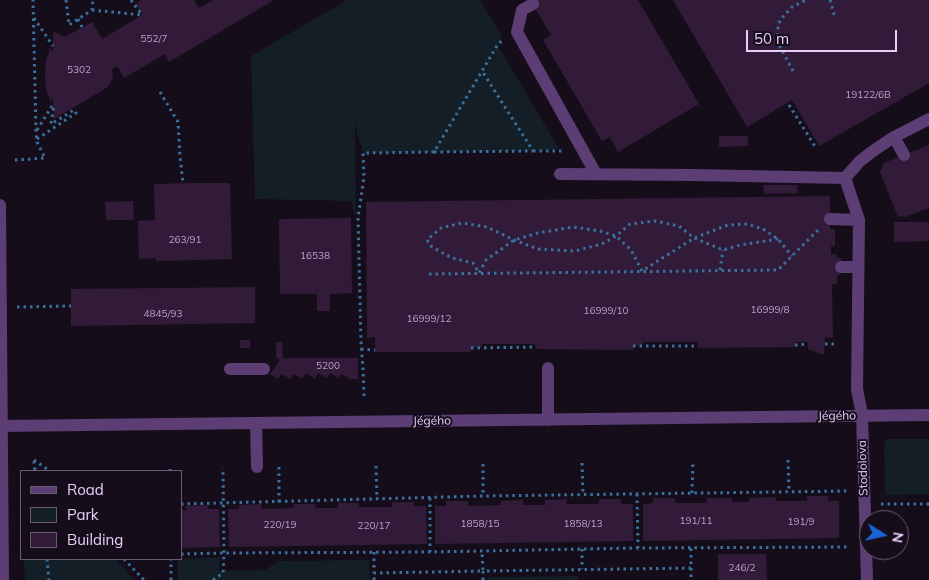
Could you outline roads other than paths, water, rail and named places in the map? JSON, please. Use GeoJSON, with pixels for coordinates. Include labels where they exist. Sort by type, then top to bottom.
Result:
{"type":"FeatureCollection","features":[{"type":"Feature","properties":{"kind":"street"},"geometry":{"type":"LineString","coordinates":[[532,4],[522,10],[517,32],[596,174]]}},
{"type":"Feature","properties":{"kind":"street"},"geometry":{"type":"LineString","coordinates":[[560,174],[693,174],[845,178],[860,161],[894,137],[929,119]]}},
{"type":"Feature","properties":{"kind":"street"},"geometry":{"type":"LineString","coordinates":[[894,137],[904,155]]}},
{"type":"Feature","properties":{"kind":"street","name":"Jégého"},"geometry":{"type":"LineString","coordinates":[[845,178],[859,220],[857,389],[862,415]]}},
{"type":"Feature","properties":{"kind":"street"},"geometry":{"type":"LineString","coordinates":[[0,205],[0,427],[3,580]]}},
{"type":"Feature","properties":{"kind":"street"},"geometry":{"type":"LineString","coordinates":[[825,224],[859,220]]}},
{"type":"Feature","properties":{"kind":"street"},"geometry":{"type":"LineString","coordinates":[[841,267],[858,267]]}},
{"type":"Feature","properties":{"kind":"street"},"geometry":{"type":"LineString","coordinates":[[548,368],[548,420]]}},
{"type":"Feature","properties":{"kind":"street"},"geometry":{"type":"LineString","coordinates":[[230,369],[264,369]]}},
{"type":"Feature","properties":{"kind":"street","name":"Stodolova"},"geometry":{"type":"LineString","coordinates":[[862,415],[866,580]]}},
{"type":"Feature","properties":{"kind":"street","name":"Jégého"},"geometry":{"type":"LineString","coordinates":[[0,427],[929,415]]}},
{"type":"Feature","properties":{"kind":"street"},"geometry":{"type":"LineString","coordinates":[[256,423],[257,467]]}}]}
